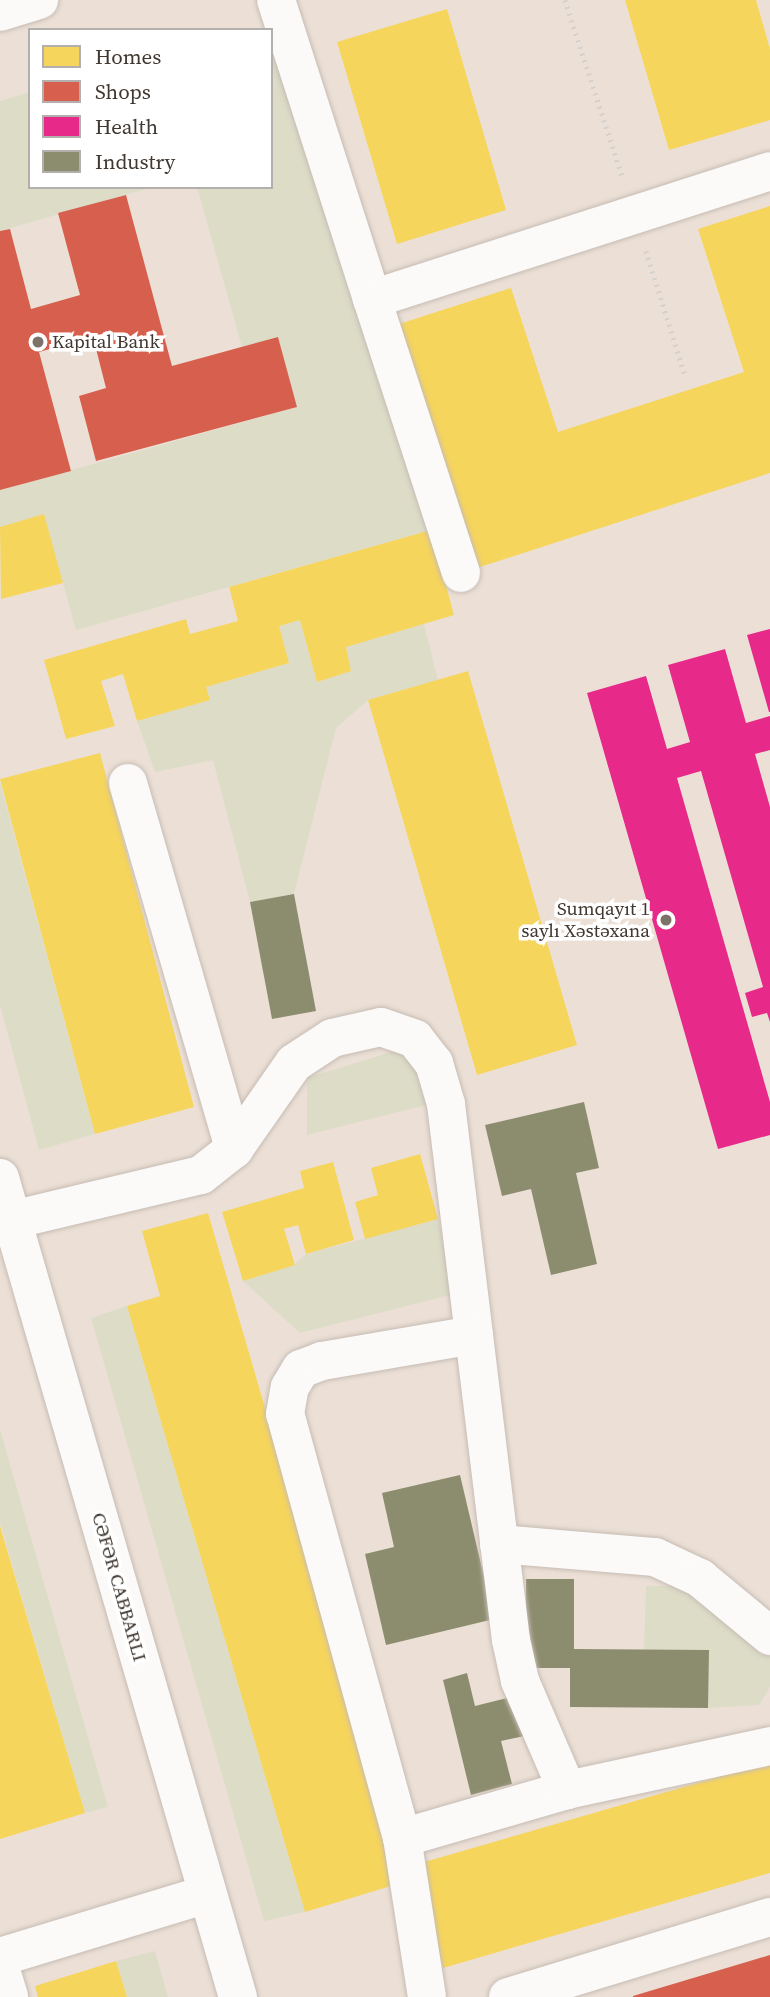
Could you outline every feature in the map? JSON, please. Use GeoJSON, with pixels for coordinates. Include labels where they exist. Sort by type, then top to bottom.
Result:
{"type":"FeatureCollection","features":[{"type":"Feature","properties":{"kind":"street"},"geometry":{"type":"LineString","coordinates":[[0,12],[39,0]]}},
{"type":"Feature","properties":{"kind":"street"},"geometry":{"type":"LineString","coordinates":[[276,0],[461,573]]}},
{"type":"Feature","properties":{"kind":"street"},"geometry":{"type":"LineString","coordinates":[[372,299],[770,171]]}},
{"type":"Feature","properties":{"kind":"street"},"geometry":{"type":"LineString","coordinates":[[128,783],[234,1149]]}},
{"type":"Feature","properties":{"kind":"street"},"geometry":{"type":"LineString","coordinates":[[11,1241],[201,1175],[234,1149],[294,1063],[332,1038],[381,1027],[415,1039],[435,1063],[446,1104],[499,1544],[520,1681],[567,1790]]}},
{"type":"Feature","properties":{"kind":"street"},"geometry":{"type":"LineString","coordinates":[[0,1178],[11,1241],[238,1997]]}},
{"type":"Feature","properties":{"kind":"street"},"geometry":{"type":"LineString","coordinates":[[427,1997],[402,1838],[285,1415],[290,1387],[301,1369],[321,1361],[474,1335]]}},
{"type":"Feature","properties":{"kind":"street"},"geometry":{"type":"LineString","coordinates":[[499,1544],[655,1557],[700,1578],[770,1636]]}},
{"type":"Feature","properties":{"kind":"street"},"geometry":{"type":"LineString","coordinates":[[402,1838],[567,1790],[770,1746]]}},
{"type":"Feature","properties":{"kind":"street"},"geometry":{"type":"LineString","coordinates":[[0,1957],[208,1894]]}},
{"type":"Feature","properties":{"kind":"street"},"geometry":{"type":"LineString","coordinates":[[508,1997],[770,1917]]}},
{"type":"Feature","properties":{"kind":"street"},"geometry":{"type":"LineString","coordinates":[[0,1967],[9,1997]]}},
{"type":"Feature","properties":{"kind":"green space"},"geometry":{"type":"Polygon","coordinates":[[[273,48],[431,530],[76,630],[44,515],[0,527],[0,490],[297,407],[278,338],[242,347],[198,189],[273,189],[273,48]]]}},
{"type":"Feature","properties":{"kind":"green space"},"geometry":{"type":"Polygon","coordinates":[[[28,93],[28,189],[146,189],[0,231],[0,101],[28,93]]]}},
{"type":"Feature","properties":{"kind":"green space"},"geometry":{"type":"Polygon","coordinates":[[[300,620],[317,682],[351,671],[346,647],[424,624],[438,680],[368,700],[336,728],[294,894],[250,902],[213,760],[155,772],[137,721],[209,700],[206,687],[289,663],[279,626],[300,620]]]}},
{"type":"Feature","properties":{"kind":"green space"},"geometry":{"type":"Polygon","coordinates":[[[0,782],[95,1134],[39,1150],[0,1005],[0,782]]]}},
{"type":"Feature","properties":{"kind":"green space"},"geometry":{"type":"Polygon","coordinates":[[[407,1047],[434,1103],[307,1135],[307,1078],[407,1047]]]}},
{"type":"Feature","properties":{"kind":"green space"},"geometry":{"type":"Polygon","coordinates":[[[438,1219],[458,1293],[300,1333],[243,1281],[294,1265],[306,1254],[438,1219]]]}},
{"type":"Feature","properties":{"kind":"green space"},"geometry":{"type":"Polygon","coordinates":[[[127,1306],[305,1912],[264,1921],[91,1318],[127,1306]]]}},
{"type":"Feature","properties":{"kind":"green space"},"geometry":{"type":"Polygon","coordinates":[[[0,1429],[108,1807],[85,1813],[0,1523],[0,1429]]]}},
{"type":"Feature","properties":{"kind":"green space"},"geometry":{"type":"Polygon","coordinates":[[[646,1586],[693,1586],[770,1654],[770,1687],[759,1705],[708,1708],[708,1650],[644,1650],[646,1586]]]}},
{"type":"Feature","properties":{"kind":"green space"},"geometry":{"type":"Polygon","coordinates":[[[155,1951],[168,1997],[127,1997],[116,1961],[155,1951]]]}},
{"type":"Feature","properties":{"kind":"building: Homes"},"geometry":{"type":"Polygon","coordinates":[[[625,0],[756,0],[770,49],[770,120],[669,150],[625,0]]]}},
{"type":"Feature","properties":{"kind":"building: Homes"},"geometry":{"type":"Polygon","coordinates":[[[447,9],[506,210],[397,244],[337,42],[447,9]]]}},
{"type":"Feature","properties":{"kind":"building: Homes"},"geometry":{"type":"Polygon","coordinates":[[[770,206],[770,473],[474,569],[396,325],[511,288],[558,432],[744,372],[698,229],[770,206]]]}},
{"type":"Feature","properties":{"kind":"building: Homes"},"geometry":{"type":"Polygon","coordinates":[[[44,514],[63,583],[1,599],[0,527],[44,514]]]}},
{"type":"Feature","properties":{"kind":"building: Homes"},"geometry":{"type":"Polygon","coordinates":[[[431,530],[454,615],[346,647],[351,671],[317,682],[300,620],[279,626],[289,663],[206,687],[210,700],[137,721],[123,674],[101,681],[115,726],[66,739],[44,660],[186,619],[190,634],[238,621],[229,587],[431,530]]]}},
{"type":"Feature","properties":{"kind":"building: Homes"},"geometry":{"type":"Polygon","coordinates":[[[468,671],[577,1045],[477,1075],[368,700],[468,671]]]}},
{"type":"Feature","properties":{"kind":"building: Homes"},"geometry":{"type":"Polygon","coordinates":[[[100,753],[194,1107],[95,1134],[0,779],[100,753]]]}},
{"type":"Feature","properties":{"kind":"building: Homes"},"geometry":{"type":"Polygon","coordinates":[[[420,1154],[438,1219],[365,1239],[355,1202],[378,1195],[371,1168],[420,1154]]]}},
{"type":"Feature","properties":{"kind":"building: Homes"},"geometry":{"type":"Polygon","coordinates":[[[333,1162],[354,1240],[306,1254],[298,1225],[284,1229],[295,1265],[243,1281],[222,1212],[304,1188],[300,1171],[333,1162]]]}},
{"type":"Feature","properties":{"kind":"building: Homes"},"geometry":{"type":"Polygon","coordinates":[[[208,1213],[404,1882],[305,1912],[127,1306],[160,1296],[142,1231],[208,1213]]]}},
{"type":"Feature","properties":{"kind":"building: Homes"},"geometry":{"type":"Polygon","coordinates":[[[0,1526],[85,1813],[0,1839],[0,1526]]]}},
{"type":"Feature","properties":{"kind":"building: Homes"},"geometry":{"type":"Polygon","coordinates":[[[770,1762],[770,1873],[443,1968],[414,1865],[770,1762]]]}},
{"type":"Feature","properties":{"kind":"building: Homes"},"geometry":{"type":"Polygon","coordinates":[[[116,1961],[127,1997],[38,1997],[35,1986],[116,1961]]]}},
{"type":"Feature","properties":{"kind":"building: Shops","name":"Kapital Bank"},"geometry":{"type":"Polygon","coordinates":[[[126,195],[172,366],[278,337],[297,407],[96,461],[79,396],[106,388],[93,337],[39,352],[71,471],[0,490],[0,231],[10,229],[31,309],[80,295],[58,213],[126,195]]]}},
{"type":"Feature","properties":{"kind":"building: Shops"},"geometry":{"type":"Polygon","coordinates":[[[770,1955],[770,1997],[633,1997],[633,1996],[770,1955]]]}},
{"type":"Feature","properties":{"kind":"building: Health"},"geometry":{"type":"Polygon","coordinates":[[[770,629],[770,712],[769,712],[747,635],[770,629]]]}},
{"type":"Feature","properties":{"kind":"building: Health"},"geometry":{"type":"Polygon","coordinates":[[[725,649],[746,723],[770,716],[770,750],[755,754],[770,807],[770,1022],[767,1013],[752,1017],[745,993],[763,987],[701,771],[677,778],[770,1102],[770,1135],[718,1149],[587,693],[646,676],[667,749],[690,742],[668,665],[725,649]]]}},
{"type":"Feature","properties":{"kind":"building: Industry"},"geometry":{"type":"Polygon","coordinates":[[[294,894],[316,1011],[272,1019],[250,902],[294,894]]]}},
{"type":"Feature","properties":{"kind":"building: Industry"},"geometry":{"type":"Polygon","coordinates":[[[584,1102],[599,1168],[576,1173],[597,1264],[551,1275],[531,1189],[502,1196],[485,1125],[584,1102]]]}},
{"type":"Feature","properties":{"kind":"building: Industry"},"geometry":{"type":"Polygon","coordinates":[[[460,1475],[494,1619],[386,1645],[365,1554],[394,1547],[382,1493],[460,1475]]]}},
{"type":"Feature","properties":{"kind":"building: Industry"},"geometry":{"type":"Polygon","coordinates":[[[526,1579],[574,1579],[574,1649],[709,1650],[708,1708],[570,1707],[570,1668],[526,1668],[526,1579]]]}},
{"type":"Feature","properties":{"kind":"building: Industry"},"geometry":{"type":"Polygon","coordinates":[[[467,1673],[475,1706],[519,1695],[529,1735],[501,1741],[512,1784],[471,1795],[443,1680],[467,1673]]]}},
{"type":"Feature","properties":{"kind":"place","name":"Kapital Bank"},"geometry":{"type":"Point","coordinates":[38,342]}},
{"type":"Feature","properties":{"kind":"place","name":"Sumqayıt 1 saylı Xəstəxana"},"geometry":{"type":"Point","coordinates":[666,920]}}]}
